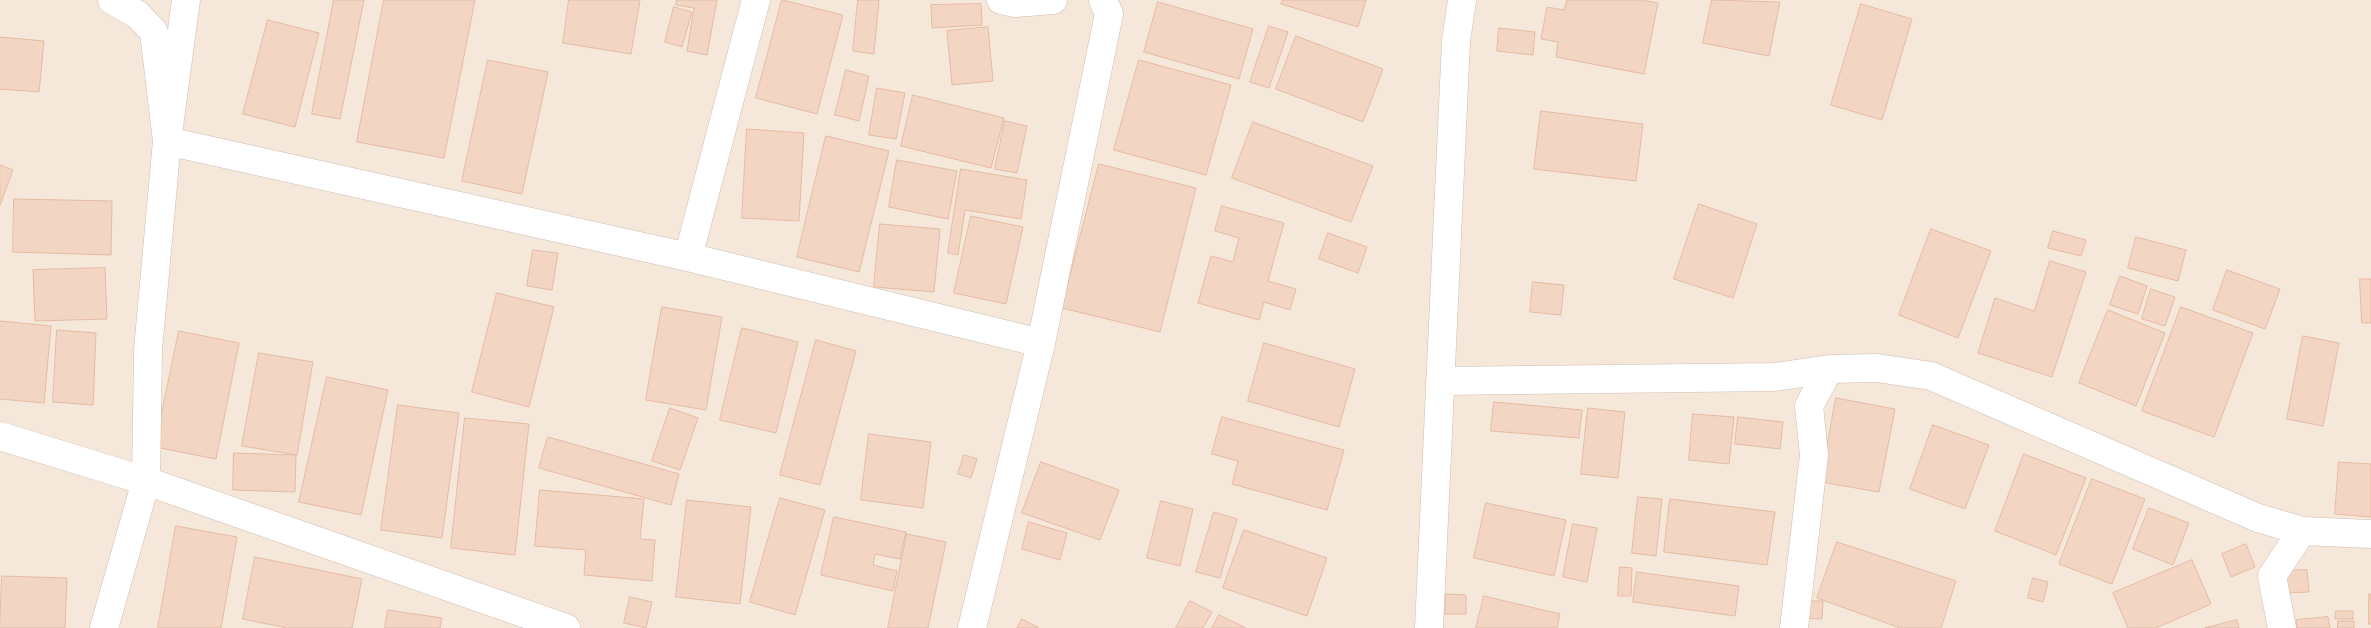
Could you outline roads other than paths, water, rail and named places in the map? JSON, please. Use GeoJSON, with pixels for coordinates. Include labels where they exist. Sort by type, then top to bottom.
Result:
{"type":"FeatureCollection","features":[{"type":"Feature","properties":{"kind":"street"},"geometry":{"type":"LineString","coordinates":[[112,0],[138,15],[154,32],[166,141]]}},
{"type":"Feature","properties":{"kind":"street"},"geometry":{"type":"LineString","coordinates":[[104,628],[146,481],[148,350],[166,141],[186,0]]}},
{"type":"Feature","properties":{"kind":"street"},"geometry":{"type":"LineString","coordinates":[[688,257],[756,0]]}},
{"type":"Feature","properties":{"kind":"street"},"geometry":{"type":"LineString","coordinates":[[1001,0],[1015,3],[1053,0]]}},
{"type":"Feature","properties":{"kind":"street"},"geometry":{"type":"LineString","coordinates":[[972,628],[1042,342],[1109,14],[1103,0]]}},
{"type":"Feature","properties":{"kind":"street"},"geometry":{"type":"LineString","coordinates":[[1429,628],[1456,41],[1462,0]]}},
{"type":"Feature","properties":{"kind":"street"},"geometry":{"type":"LineString","coordinates":[[166,141],[688,257],[1042,342]]}},
{"type":"Feature","properties":{"kind":"street"},"geometry":{"type":"LineString","coordinates":[[1440,381],[1775,377],[1829,369],[1877,368],[1931,376],[2258,518],[2302,531],[2371,534]]}},
{"type":"Feature","properties":{"kind":"street"},"geometry":{"type":"LineString","coordinates":[[1794,628],[1814,455],[1809,406],[1829,369]]}},
{"type":"Feature","properties":{"kind":"street"},"geometry":{"type":"LineString","coordinates":[[1775,377],[1809,406]]}},
{"type":"Feature","properties":{"kind":"street"},"geometry":{"type":"LineString","coordinates":[[0,436],[146,481],[566,628]]}},
{"type":"Feature","properties":{"kind":"street"},"geometry":{"type":"LineString","coordinates":[[2282,628],[2272,576],[2302,531]]}}]}
